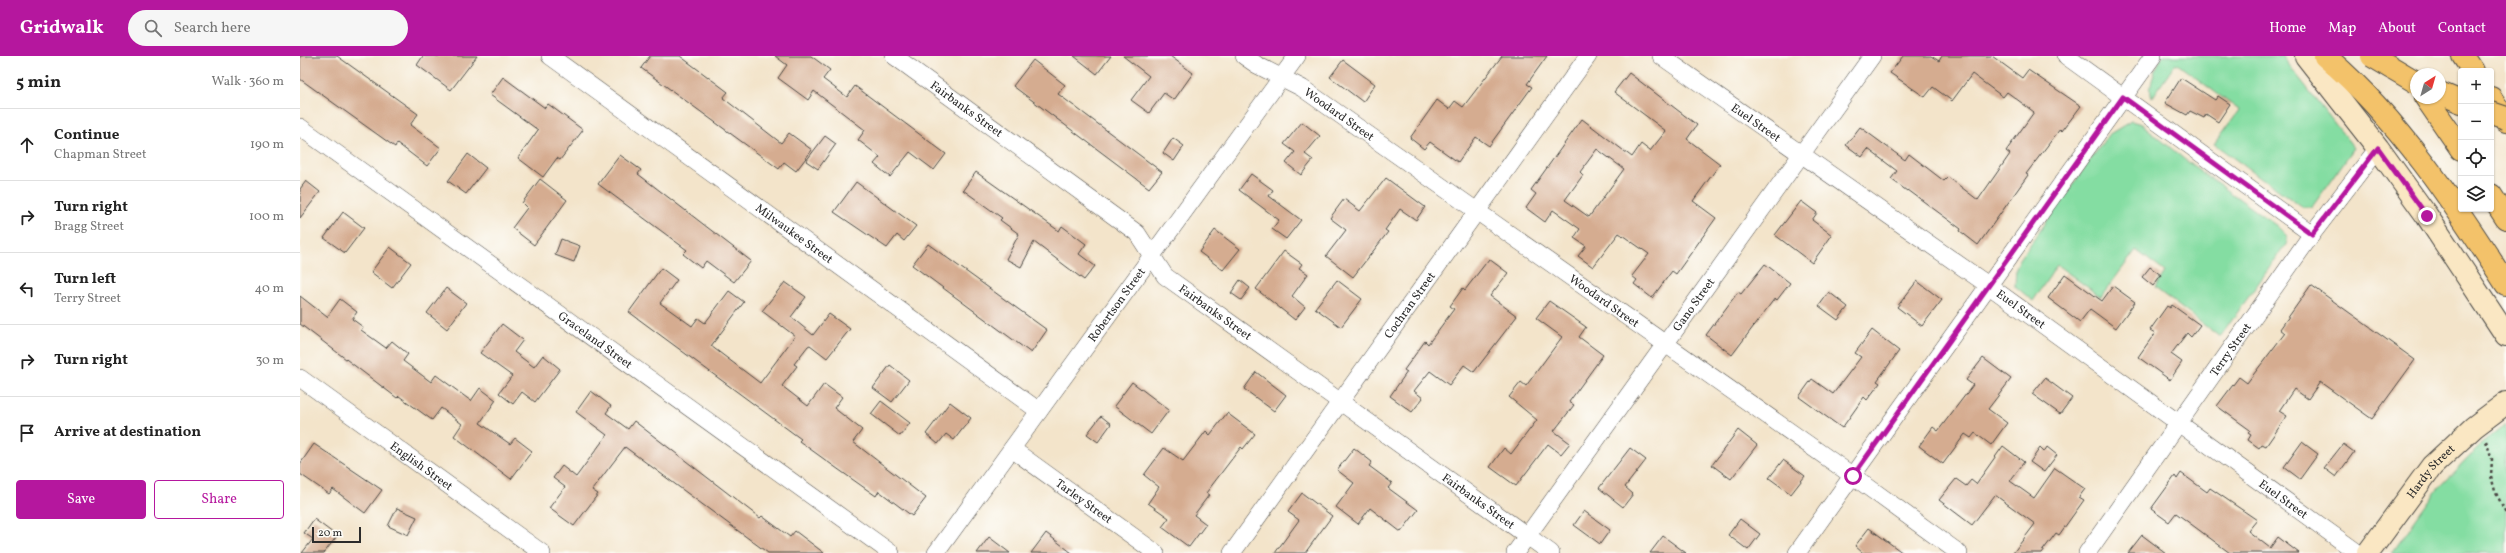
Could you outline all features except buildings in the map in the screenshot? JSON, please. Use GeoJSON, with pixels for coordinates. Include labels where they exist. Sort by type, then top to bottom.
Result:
{"type":"FeatureCollection","features":[{"type":"Feature","properties":{"kind":"highway"},"geometry":{"type":"LineString","coordinates":[[2325,56],[2357,86],[2431,172],[2506,284]]}},
{"type":"Feature","properties":{"kind":"highway"},"geometry":{"type":"LineString","coordinates":[[2372,56],[2410,79]]}},
{"type":"Feature","properties":{"kind":"highway"},"geometry":{"type":"LineString","coordinates":[[2396,56],[2410,75]]}},
{"type":"Feature","properties":{"kind":"highway"},"geometry":{"type":"LineString","coordinates":[[2463,56],[2471,68]]}},
{"type":"Feature","properties":{"kind":"highway"},"geometry":{"type":"LineString","coordinates":[[2446,96],[2458,101]]}},
{"type":"Feature","properties":{"kind":"highway"},"geometry":{"type":"LineString","coordinates":[[2494,102],[2506,120]]}},
{"type":"Feature","properties":{"kind":"highway"},"geometry":{"type":"LineString","coordinates":[[2430,104],[2458,145]]}},
{"type":"Feature","properties":{"kind":"highway"},"geometry":{"type":"LineString","coordinates":[[2494,115],[2506,120]]}},
{"type":"Feature","properties":{"kind":"highway"},"geometry":{"type":"LineString","coordinates":[[2494,200],[2506,218]]}},
{"type":"Feature","properties":{"kind":"main road"},"geometry":{"type":"LineString","coordinates":[[2306,56],[2378,148],[2427,216],[2502,327]]}},
{"type":"Feature","properties":{"kind":"main road","name":"Hardy Street"},"geometry":{"type":"LineString","coordinates":[[2368,553],[2419,481],[2474,427],[2506,403]]}},
{"type":"Feature","properties":{"kind":"street","name":"Milwaukee Street"},"geometry":{"type":"LineString","coordinates":[[550,56],[1039,411]]}},
{"type":"Feature","properties":{"kind":"street","name":"Fairbanks Street"},"geometry":{"type":"LineString","coordinates":[[894,56],[1137,234],[1165,276],[1551,553]]}},
{"type":"Feature","properties":{"kind":"street","name":"Woodard Street"},"geometry":{"type":"LineString","coordinates":[[1244,56],[1281,78],[1302,88],[1853,476],[1959,553]]}},
{"type":"Feature","properties":{"kind":"street","name":"Robertson Street"},"geometry":{"type":"LineString","coordinates":[[936,553],[1150,255],[1297,56]]}},
{"type":"Feature","properties":{"kind":"street","name":"Cochran Street"},"geometry":{"type":"LineString","coordinates":[[1232,553],[1338,401],[1588,56]]}},
{"type":"Feature","properties":{"kind":"street","name":"Euel Street"},"geometry":{"type":"LineString","coordinates":[[1661,56],[1988,285],[2177,424],[2358,553]]}},
{"type":"Feature","properties":{"kind":"street","name":"Gano Street"},"geometry":{"type":"LineString","coordinates":[[1515,553],[1666,345],[1872,56]]}},
{"type":"Feature","properties":{"kind":"street"},"geometry":{"type":"LineString","coordinates":[[2066,56],[2312,234]]}},
{"type":"Feature","properties":{"kind":"street"},"geometry":{"type":"LineString","coordinates":[[1797,553],[2153,56]]}},
{"type":"Feature","properties":{"kind":"street","name":"Graceland Street"},"geometry":{"type":"LineString","coordinates":[[300,126],[891,553]]}},
{"type":"Feature","properties":{"kind":"street","name":"Terry Street"},"geometry":{"type":"LineString","coordinates":[[2087,553],[2312,234],[2378,148]]}},
{"type":"Feature","properties":{"kind":"street","name":"English Street"},"geometry":{"type":"LineString","coordinates":[[300,378],[542,553]]}},
{"type":"Feature","properties":{"kind":"street","name":"Tarley Street"},"geometry":{"type":"LineString","coordinates":[[1012,449],[1156,553]]}},
{"type":"Feature","properties":{"kind":"path"},"geometry":{"type":"LineString","coordinates":[[2474,427],[2486,441],[2492,459],[2491,476],[2495,491],[2506,513]]}},
{"type":"Feature","properties":{"kind":"green space"},"geometry":{"type":"Polygon","coordinates":[[[2163,56],[2282,56],[2354,148],[2312,207],[2302,207],[2214,144],[2239,110],[2176,63],[2152,98],[2151,82],[2163,56]]]}},
{"type":"Feature","properties":{"kind":"green space"},"geometry":{"type":"Polygon","coordinates":[[[2131,121],[2142,124],[2184,159],[2277,226],[2287,236],[2287,243],[2220,337],[2155,288],[2165,272],[2136,250],[2101,297],[2057,265],[2033,301],[2015,286],[2016,267],[2020,259],[2108,135],[2131,121]]]}},
{"type":"Feature","properties":{"kind":"green space"},"geometry":{"type":"Polygon","coordinates":[[[2506,424],[2506,553],[2392,553],[2438,488],[2479,446],[2506,424]]]}},
{"type":"Feature","properties":{"kind":"route"},"geometry":{"type":"LineString","coordinates":[[1853,476],[2123,97],[2312,234],[2378,148],[2427,216]]}}]}
